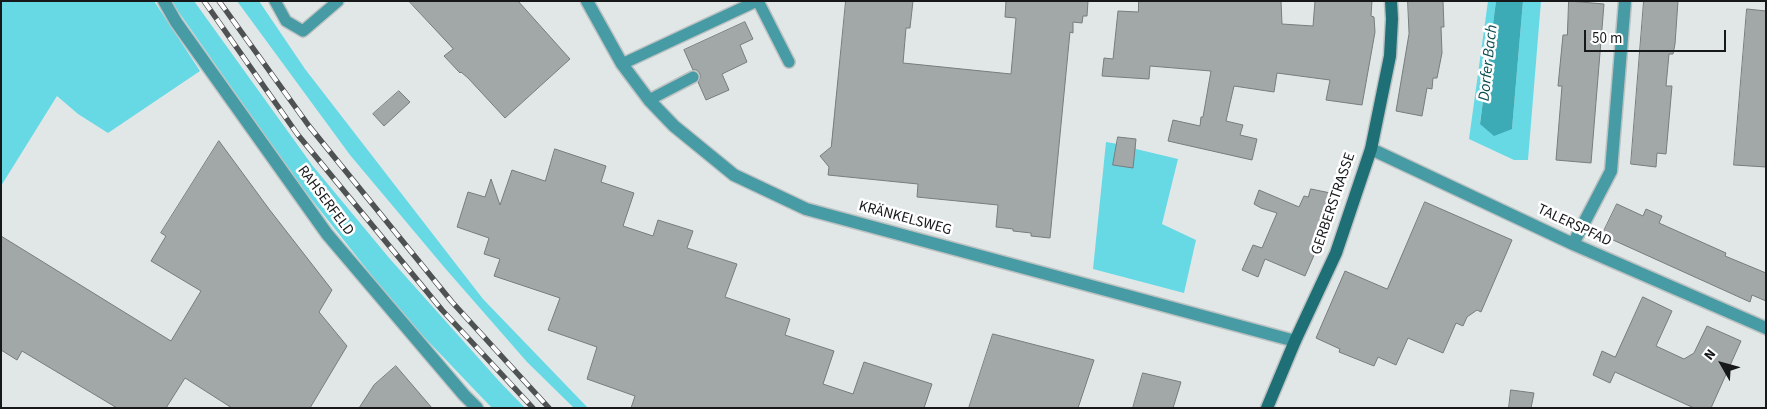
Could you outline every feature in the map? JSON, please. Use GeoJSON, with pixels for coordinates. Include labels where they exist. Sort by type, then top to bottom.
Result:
{"type":"FeatureCollection","features":[{"type":"Feature","properties":{"kind":"street","name":"RAHSERFELD"},"geometry":{"type":"LineString","coordinates":[[164,1],[176,22],[327,234],[477,408]]}},
{"type":"Feature","properties":{"kind":"street","name":"KRÄNKELSWEG"},"geometry":{"type":"LineString","coordinates":[[587,1],[622,64],[649,100],[674,126],[734,175],[806,209],[1295,340]]}},
{"type":"Feature","properties":{"kind":"street","name":"GERBERSTRASSE"},"geometry":{"type":"LineString","coordinates":[[1267,408],[1338,245],[1370,149],[1390,56],[1391,1]]}},
{"type":"Feature","properties":{"kind":"street"},"geometry":{"type":"LineString","coordinates":[[1573,244],[1611,171],[1625,1]]}},
{"type":"Feature","properties":{"kind":"street","name":"TALERSPFAD"},"geometry":{"type":"LineString","coordinates":[[1370,149],[1573,244],[1766,328]]}},
{"type":"Feature","properties":{"kind":"lane"},"geometry":{"type":"LineString","coordinates":[[275,1],[286,21],[303,31],[338,1]]}},
{"type":"Feature","properties":{"kind":"lane"},"geometry":{"type":"LineString","coordinates":[[622,64],[757,1],[789,62]]}},
{"type":"Feature","properties":{"kind":"lane"},"geometry":{"type":"LineString","coordinates":[[649,100],[693,77]]}},
{"type":"Feature","properties":{"kind":"shaded area"},"geometry":{"type":"Polygon","coordinates":[[[1,1],[154,1],[200,71],[108,133],[78,114],[57,96],[1,186],[1,1]]]}},
{"type":"Feature","properties":{"kind":"shaded area"},"geometry":{"type":"Polygon","coordinates":[[[171,1],[194,1],[312,165],[390,259],[525,408],[492,408],[403,315],[297,181],[171,1]]]}},
{"type":"Feature","properties":{"kind":"shaded area"},"geometry":{"type":"Polygon","coordinates":[[[237,1],[259,1],[305,69],[483,299],[588,408],[574,408],[527,362],[444,267],[350,155],[237,1]]]}},
{"type":"Feature","properties":{"kind":"shaded area"},"geometry":{"type":"Polygon","coordinates":[[[1488,1],[1496,1],[1480,123],[1512,129],[1523,1],[1541,1],[1528,160],[1514,160],[1469,139],[1488,1]]]}},
{"type":"Feature","properties":{"kind":"shaded area"},"geometry":{"type":"Polygon","coordinates":[[[1106,142],[1136,147],[1136,149],[1178,159],[1162,224],[1196,240],[1184,293],[1093,269],[1106,142]]]}},
{"type":"Feature","properties":{"kind":"water","name":"Dorfer Bach"},"geometry":{"type":"Polygon","coordinates":[[[1496,1],[1523,1],[1512,129],[1494,136],[1480,124],[1496,1]]]}},
{"type":"Feature","properties":{"kind":"building"},"geometry":{"type":"Polygon","coordinates":[[[409,1],[518,1],[570,59],[505,118],[468,78],[460,73],[444,56],[453,49],[409,1]]]}},
{"type":"Feature","properties":{"kind":"building"},"geometry":{"type":"Polygon","coordinates":[[[846,1],[913,1],[910,28],[906,28],[903,63],[1011,74],[1016,18],[1005,17],[1006,1],[1088,1],[1087,16],[1083,16],[1082,23],[1073,22],[1073,33],[1070,32],[1050,238],[1031,236],[1031,233],[996,227],[998,205],[917,197],[918,184],[828,175],[829,167],[820,156],[831,147],[846,1]]]}},
{"type":"Feature","properties":{"kind":"building"},"geometry":{"type":"Polygon","coordinates":[[[1139,1],[1281,1],[1282,24],[1313,26],[1315,1],[1372,1],[1371,16],[1374,17],[1375,32],[1362,105],[1326,100],[1330,80],[1277,73],[1274,92],[1234,86],[1226,121],[1243,125],[1240,135],[1257,139],[1252,160],[1168,141],[1173,120],[1200,126],[1211,71],[1150,66],[1149,79],[1102,76],[1104,58],[1113,59],[1118,11],[1138,12],[1139,1]]]}},
{"type":"Feature","properties":{"kind":"building"},"geometry":{"type":"Polygon","coordinates":[[[1408,1],[1443,1],[1442,53],[1437,78],[1433,78],[1432,89],[1427,88],[1422,116],[1396,111],[1409,34],[1408,1]]]}},
{"type":"Feature","properties":{"kind":"building"},"geometry":{"type":"Polygon","coordinates":[[[1569,1],[1604,4],[1591,163],[1556,160],[1562,86],[1558,86],[1563,35],[1567,35],[1569,1]]]}},
{"type":"Feature","properties":{"kind":"building"},"geometry":{"type":"Polygon","coordinates":[[[1644,1],[1678,1],[1675,44],[1673,54],[1669,54],[1666,86],[1672,86],[1666,154],[1657,153],[1656,167],[1631,164],[1644,1]]]}},
{"type":"Feature","properties":{"kind":"building"},"geometry":{"type":"Polygon","coordinates":[[[1747,9],[1766,11],[1766,167],[1734,165],[1747,9]]]}},
{"type":"Feature","properties":{"kind":"building"},"geometry":{"type":"Polygon","coordinates":[[[745,22],[753,39],[740,45],[747,62],[722,74],[729,90],[706,100],[698,82],[700,74],[697,70],[693,70],[684,50],[745,22]]]}},
{"type":"Feature","properties":{"kind":"building"},"geometry":{"type":"Polygon","coordinates":[[[399,91],[410,102],[384,126],[373,114],[399,91]]]}},
{"type":"Feature","properties":{"kind":"building"},"geometry":{"type":"Polygon","coordinates":[[[1118,137],[1136,139],[1133,168],[1113,165],[1118,137]]]}},
{"type":"Feature","properties":{"kind":"building"},"geometry":{"type":"Polygon","coordinates":[[[219,141],[332,290],[319,312],[347,346],[310,408],[232,408],[185,378],[166,408],[117,408],[22,351],[17,360],[1,350],[1,236],[171,341],[201,291],[151,261],[166,236],[161,233],[219,141]]]}},
{"type":"Feature","properties":{"kind":"building"},"geometry":{"type":"Polygon","coordinates":[[[555,149],[606,166],[601,182],[634,193],[623,226],[653,236],[658,220],[693,231],[687,248],[737,264],[725,297],[790,319],[785,335],[834,351],[823,384],[853,394],[864,362],[932,384],[924,408],[631,408],[635,396],[587,379],[597,347],[548,330],[560,298],[494,276],[500,259],[484,254],[489,238],[457,227],[468,192],[485,197],[491,179],[500,205],[512,170],[545,181],[555,149]]]}},
{"type":"Feature","properties":{"kind":"building"},"geometry":{"type":"Polygon","coordinates":[[[1311,189],[1340,195],[1305,276],[1265,259],[1258,277],[1242,270],[1253,245],[1262,248],[1277,213],[1254,204],[1259,190],[1299,207],[1304,196],[1308,197],[1311,189]]]}},
{"type":"Feature","properties":{"kind":"building"},"geometry":{"type":"Polygon","coordinates":[[[1425,202],[1512,240],[1481,312],[1477,310],[1467,317],[1463,326],[1456,323],[1443,353],[1408,338],[1396,365],[1378,357],[1374,366],[1339,352],[1340,349],[1316,338],[1345,271],[1387,289],[1425,202]]]}},
{"type":"Feature","properties":{"kind":"building"},"geometry":{"type":"Polygon","coordinates":[[[1617,204],[1643,216],[1646,209],[1662,216],[1659,223],[1726,253],[1725,256],[1766,273],[1766,301],[1752,295],[1750,302],[1602,235],[1617,204]]]}},
{"type":"Feature","properties":{"kind":"building"},"geometry":{"type":"Polygon","coordinates":[[[1643,297],[1672,311],[1656,346],[1684,359],[1694,353],[1707,326],[1741,341],[1711,408],[1694,408],[1615,372],[1610,383],[1593,375],[1602,351],[1615,357],[1643,297]]]}},
{"type":"Feature","properties":{"kind":"building"},"geometry":{"type":"Polygon","coordinates":[[[993,334],[1094,360],[1078,408],[969,408],[993,334]]]}},
{"type":"Feature","properties":{"kind":"building"},"geometry":{"type":"Polygon","coordinates":[[[396,366],[432,408],[359,408],[374,385],[396,366]]]}},
{"type":"Feature","properties":{"kind":"building"},"geometry":{"type":"Polygon","coordinates":[[[1143,373],[1181,382],[1173,408],[1133,408],[1143,373]]]}},
{"type":"Feature","properties":{"kind":"building"},"geometry":{"type":"Polygon","coordinates":[[[1511,390],[1534,393],[1531,408],[1509,408],[1511,390]]]}},
{"type":"Feature","properties":{"kind":"railway"},"geometry":{"type":"LineString","coordinates":[[204,1],[298,135],[442,310],[533,408]]}},
{"type":"Feature","properties":{"kind":"railway"},"geometry":{"type":"LineString","coordinates":[[219,1],[309,126],[452,302],[549,408]]}}]}
